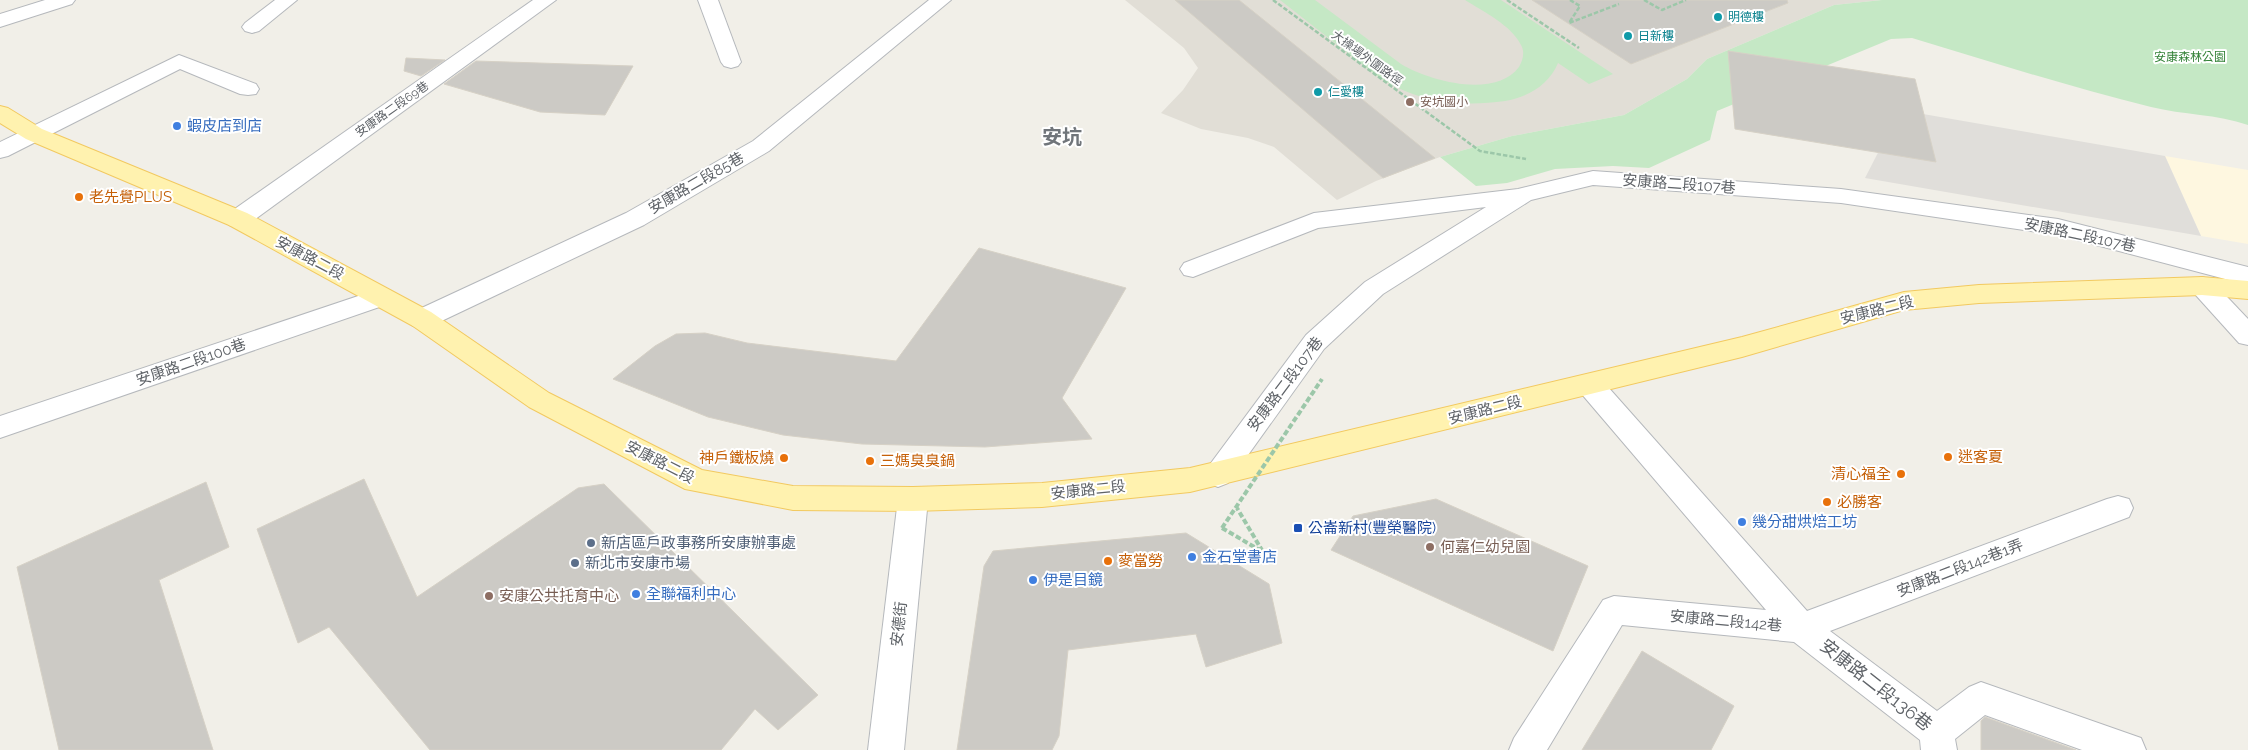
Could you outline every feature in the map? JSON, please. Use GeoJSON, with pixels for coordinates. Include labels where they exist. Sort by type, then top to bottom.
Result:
{"type":"FeatureCollection","features":[{"type":"Feature","properties":{"kind":"main road","name":"安康路二段"},"geometry":{"type":"LineString","coordinates":[[0,113],[34,134],[238,219],[422,319],[539,400],[696,481],[792,498],[912,499],[1042,494],[1190,480],[1218,475],[1742,347],[1904,301],[1979,294],[2202,286],[2248,290]]}},
{"type":"Feature","properties":{"kind":"street"},"geometry":{"type":"LineString","coordinates":[[0,22],[65,0]]}},
{"type":"Feature","properties":{"kind":"street"},"geometry":{"type":"LineString","coordinates":[[252,27],[287,0]]}},
{"type":"Feature","properties":{"kind":"street","name":"安康路二段69巷"},"geometry":{"type":"LineString","coordinates":[[238,219],[546,0]]}},
{"type":"Feature","properties":{"kind":"street"},"geometry":{"type":"LineString","coordinates":[[708,0],[731,62]]}},
{"type":"Feature","properties":{"kind":"street","name":"安康路二段85巷"},"geometry":{"type":"LineString","coordinates":[[422,319],[635,219],[761,146],[941,0]]}},
{"type":"Feature","properties":{"kind":"street"},"geometry":{"type":"LineString","coordinates":[[0,151],[179,61],[248,89]]}},
{"type":"Feature","properties":{"kind":"street","name":"安康路二段107巷"},"geometry":{"type":"LineString","coordinates":[[1218,475],[1315,342],[1374,288],[1523,195],[1593,178],[1841,196],[2058,227],[2248,276]]}},
{"type":"Feature","properties":{"kind":"street"},"geometry":{"type":"LineString","coordinates":[[1193,269],[1314,221],[1523,195]]}},
{"type":"Feature","properties":{"kind":"street"},"geometry":{"type":"LineString","coordinates":[[2202,286],[2248,336]]}},
{"type":"Feature","properties":{"kind":"street","name":"安康路二段100巷"},"geometry":{"type":"LineString","coordinates":[[0,427],[382,297]]}},
{"type":"Feature","properties":{"kind":"street","name":"安康路二段142巷"},"geometry":{"type":"LineString","coordinates":[[1590,385],[1801,628]]}},
{"type":"Feature","properties":{"kind":"street","name":"安德街"},"geometry":{"type":"LineString","coordinates":[[886,750],[912,499]]}},
{"type":"Feature","properties":{"kind":"street","name":"安康路二段142巷1弄"},"geometry":{"type":"LineString","coordinates":[[1801,628],[2118,508]]}},
{"type":"Feature","properties":{"kind":"street","name":"安康路二段142巷"},"geometry":{"type":"LineString","coordinates":[[1527,750],[1614,610],[1801,628]]}},
{"type":"Feature","properties":{"kind":"street","name":"安康路二段136巷"},"geometry":{"type":"LineString","coordinates":[[1801,628],[1938,741]]}},
{"type":"Feature","properties":{"kind":"street"},"geometry":{"type":"LineString","coordinates":[[1938,741],[1982,698],[2128,750]]}},
{"type":"Feature","properties":{"kind":"path","name":"大操場外圍路徑"},"geometry":{"type":"LineString","coordinates":[[1272,0],[1475,147]]}},
{"type":"Feature","properties":{"kind":"path"},"geometry":{"type":"LineString","coordinates":[[1507,0],[1579,48]]}},
{"type":"Feature","properties":{"kind":"path"},"geometry":{"type":"LineString","coordinates":[[1570,0],[1580,6],[1569,23],[1619,4]]}},
{"type":"Feature","properties":{"kind":"path"},"geometry":{"type":"LineString","coordinates":[[1644,0],[1662,10],[1686,0]]}},
{"type":"Feature","properties":{"kind":"path"},"geometry":{"type":"LineString","coordinates":[[1218,475],[1263,552],[1222,528],[1322,379]]}},
{"type":"Feature","properties":{"kind":"shaded area","name":"安坑國小"},"geometry":{"type":"Polygon","coordinates":[[[1125,0],[1882,0],[1834,5],[1707,59],[1687,79],[1624,115],[1512,136],[1440,157],[1376,181],[1337,200],[1274,147],[1248,138],[1201,129],[1161,113],[1183,90],[1198,68],[1184,48],[1125,0]]]}},
{"type":"Feature","properties":{"kind":"shaded area"},"geometry":{"type":"Polygon","coordinates":[[[1900,110],[2165,156],[2201,236],[1865,178],[1900,110]]]}},
{"type":"Feature","properties":{"kind":"shaded area"},"geometry":{"type":"Polygon","coordinates":[[[2165,156],[2248,170],[2248,244],[2201,236],[2165,156]]]}},
{"type":"Feature","properties":{"kind":"green space"},"geometry":{"type":"Polygon","coordinates":[[[1280,0],[1315,0],[1401,64],[1444,81],[1478,85],[1508,77],[1519,67],[1522,59],[1522,48],[1511,31],[1465,0],[1501,0],[1613,74],[1589,84],[1558,63],[1549,78],[1537,89],[1514,99],[1491,103],[1464,103],[1422,97],[1396,87],[1366,68],[1280,0]]]}},
{"type":"Feature","properties":{"kind":"green space","name":"安康森林公園"},"geometry":{"type":"Polygon","coordinates":[[[1882,0],[2248,0],[2248,125],[2236,121],[2163,110],[2031,74],[1912,38],[1891,39],[1717,111],[1710,140],[1649,168],[1613,166],[1555,169],[1507,183],[1476,186],[1440,157],[1512,136],[1624,115],[1687,79],[1707,59],[1834,5],[1882,0]]]}},
{"type":"Feature","properties":{"kind":"building","name":"仁愛樓"},"geometry":{"type":"Polygon","coordinates":[[[1175,0],[1239,0],[1435,158],[1383,178],[1175,0]]]}},
{"type":"Feature","properties":{"kind":"building"},"geometry":{"type":"Polygon","coordinates":[[[1532,0],[1787,0],[1788,3],[1631,64],[1532,0]]]}},
{"type":"Feature","properties":{"kind":"building"},"geometry":{"type":"Polygon","coordinates":[[[1728,51],[1915,79],[1936,162],[1735,129],[1728,51]]]}},
{"type":"Feature","properties":{"kind":"building"},"geometry":{"type":"Polygon","coordinates":[[[406,58],[445,60],[421,76],[404,71],[406,58]]]}},
{"type":"Feature","properties":{"kind":"building"},"geometry":{"type":"Polygon","coordinates":[[[476,61],[633,66],[605,115],[540,112],[444,84],[476,61]]]}},
{"type":"Feature","properties":{"kind":"building"},"geometry":{"type":"Polygon","coordinates":[[[979,248],[1126,288],[1062,398],[1092,439],[985,447],[862,444],[783,435],[708,417],[613,379],[655,346],[676,334],[705,333],[747,343],[896,361],[979,248]]]}},
{"type":"Feature","properties":{"kind":"building","name":"新北市安康市場"},"geometry":{"type":"Polygon","coordinates":[[[364,479],[417,597],[578,488],[604,484],[818,695],[778,730],[755,709],[721,750],[430,750],[329,627],[298,643],[257,529],[364,479]]]}},
{"type":"Feature","properties":{"kind":"building"},"geometry":{"type":"Polygon","coordinates":[[[206,482],[229,547],[159,580],[213,750],[59,750],[17,567],[206,482]]]}},
{"type":"Feature","properties":{"kind":"building","name":"何嘉仁幼兒園"},"geometry":{"type":"Polygon","coordinates":[[[1436,499],[1588,566],[1553,651],[1331,550],[1353,516],[1436,499]]]}},
{"type":"Feature","properties":{"kind":"building"},"geometry":{"type":"Polygon","coordinates":[[[1186,533],[1269,584],[1282,643],[1206,667],[1196,634],[1068,650],[1059,736],[1052,750],[957,750],[984,566],[993,551],[1186,533]]]}},
{"type":"Feature","properties":{"kind":"building"},"geometry":{"type":"Polygon","coordinates":[[[1642,651],[1734,706],[1711,750],[1582,750],[1642,651]]]}},
{"type":"Feature","properties":{"kind":"building"},"geometry":{"type":"Polygon","coordinates":[[[1985,717],[2076,750],[1981,750],[1981,721],[1985,717]]]}},
{"type":"Feature","properties":{"kind":"place","name":"明德樓"},"geometry":{"type":"Point","coordinates":[1718,17]}},
{"type":"Feature","properties":{"kind":"place","name":"日新樓"},"geometry":{"type":"Point","coordinates":[1628,36]}},
{"type":"Feature","properties":{"kind":"place","name":"仁愛樓"},"geometry":{"type":"Point","coordinates":[1318,92]}},
{"type":"Feature","properties":{"kind":"place","name":"安坑國小"},"geometry":{"type":"Point","coordinates":[1410,102]}},
{"type":"Feature","properties":{"kind":"place","name":"蝦皮店到店"},"geometry":{"type":"Point","coordinates":[177,126]}},
{"type":"Feature","properties":{"kind":"place","name":"老先覺PLUS"},"geometry":{"type":"Point","coordinates":[79,197]}},
{"type":"Feature","properties":{"kind":"place","name":"迷客夏"},"geometry":{"type":"Point","coordinates":[1948,457]}},
{"type":"Feature","properties":{"kind":"place","name":"神戶鐵板燒"},"geometry":{"type":"Point","coordinates":[784,458]}},
{"type":"Feature","properties":{"kind":"place","name":"三媽臭臭鍋"},"geometry":{"type":"Point","coordinates":[870,461]}},
{"type":"Feature","properties":{"kind":"place","name":"清心福全"},"geometry":{"type":"Point","coordinates":[1901,474]}},
{"type":"Feature","properties":{"kind":"place","name":"必勝客"},"geometry":{"type":"Point","coordinates":[1827,502]}},
{"type":"Feature","properties":{"kind":"place","name":"幾分甜烘焙工坊"},"geometry":{"type":"Point","coordinates":[1742,522]}},
{"type":"Feature","properties":{"kind":"place","name":"公崙新村(豐榮醫院)"},"geometry":{"type":"Point","coordinates":[1298,528]}},
{"type":"Feature","properties":{"kind":"place","name":"新店區戶政事務所安康辦事處"},"geometry":{"type":"Point","coordinates":[591,543]}},
{"type":"Feature","properties":{"kind":"place","name":"何嘉仁幼兒園"},"geometry":{"type":"Point","coordinates":[1430,547]}},
{"type":"Feature","properties":{"kind":"place","name":"金石堂書店"},"geometry":{"type":"Point","coordinates":[1192,557]}},
{"type":"Feature","properties":{"kind":"place","name":"麥當勞"},"geometry":{"type":"Point","coordinates":[1108,561]}},
{"type":"Feature","properties":{"kind":"place","name":"新北市安康市場"},"geometry":{"type":"Point","coordinates":[575,563]}},
{"type":"Feature","properties":{"kind":"place","name":"伊是目鏡"},"geometry":{"type":"Point","coordinates":[1033,580]}},
{"type":"Feature","properties":{"kind":"place","name":"全聯福利中心"},"geometry":{"type":"Point","coordinates":[636,594]}},
{"type":"Feature","properties":{"kind":"place","name":"安康公共托育中心"},"geometry":{"type":"Point","coordinates":[489,596]}},
{"type":"Feature","properties":{"kind":"district","name":"安坑"},"geometry":{"type":"Point","coordinates":[1062,137]}}]}
